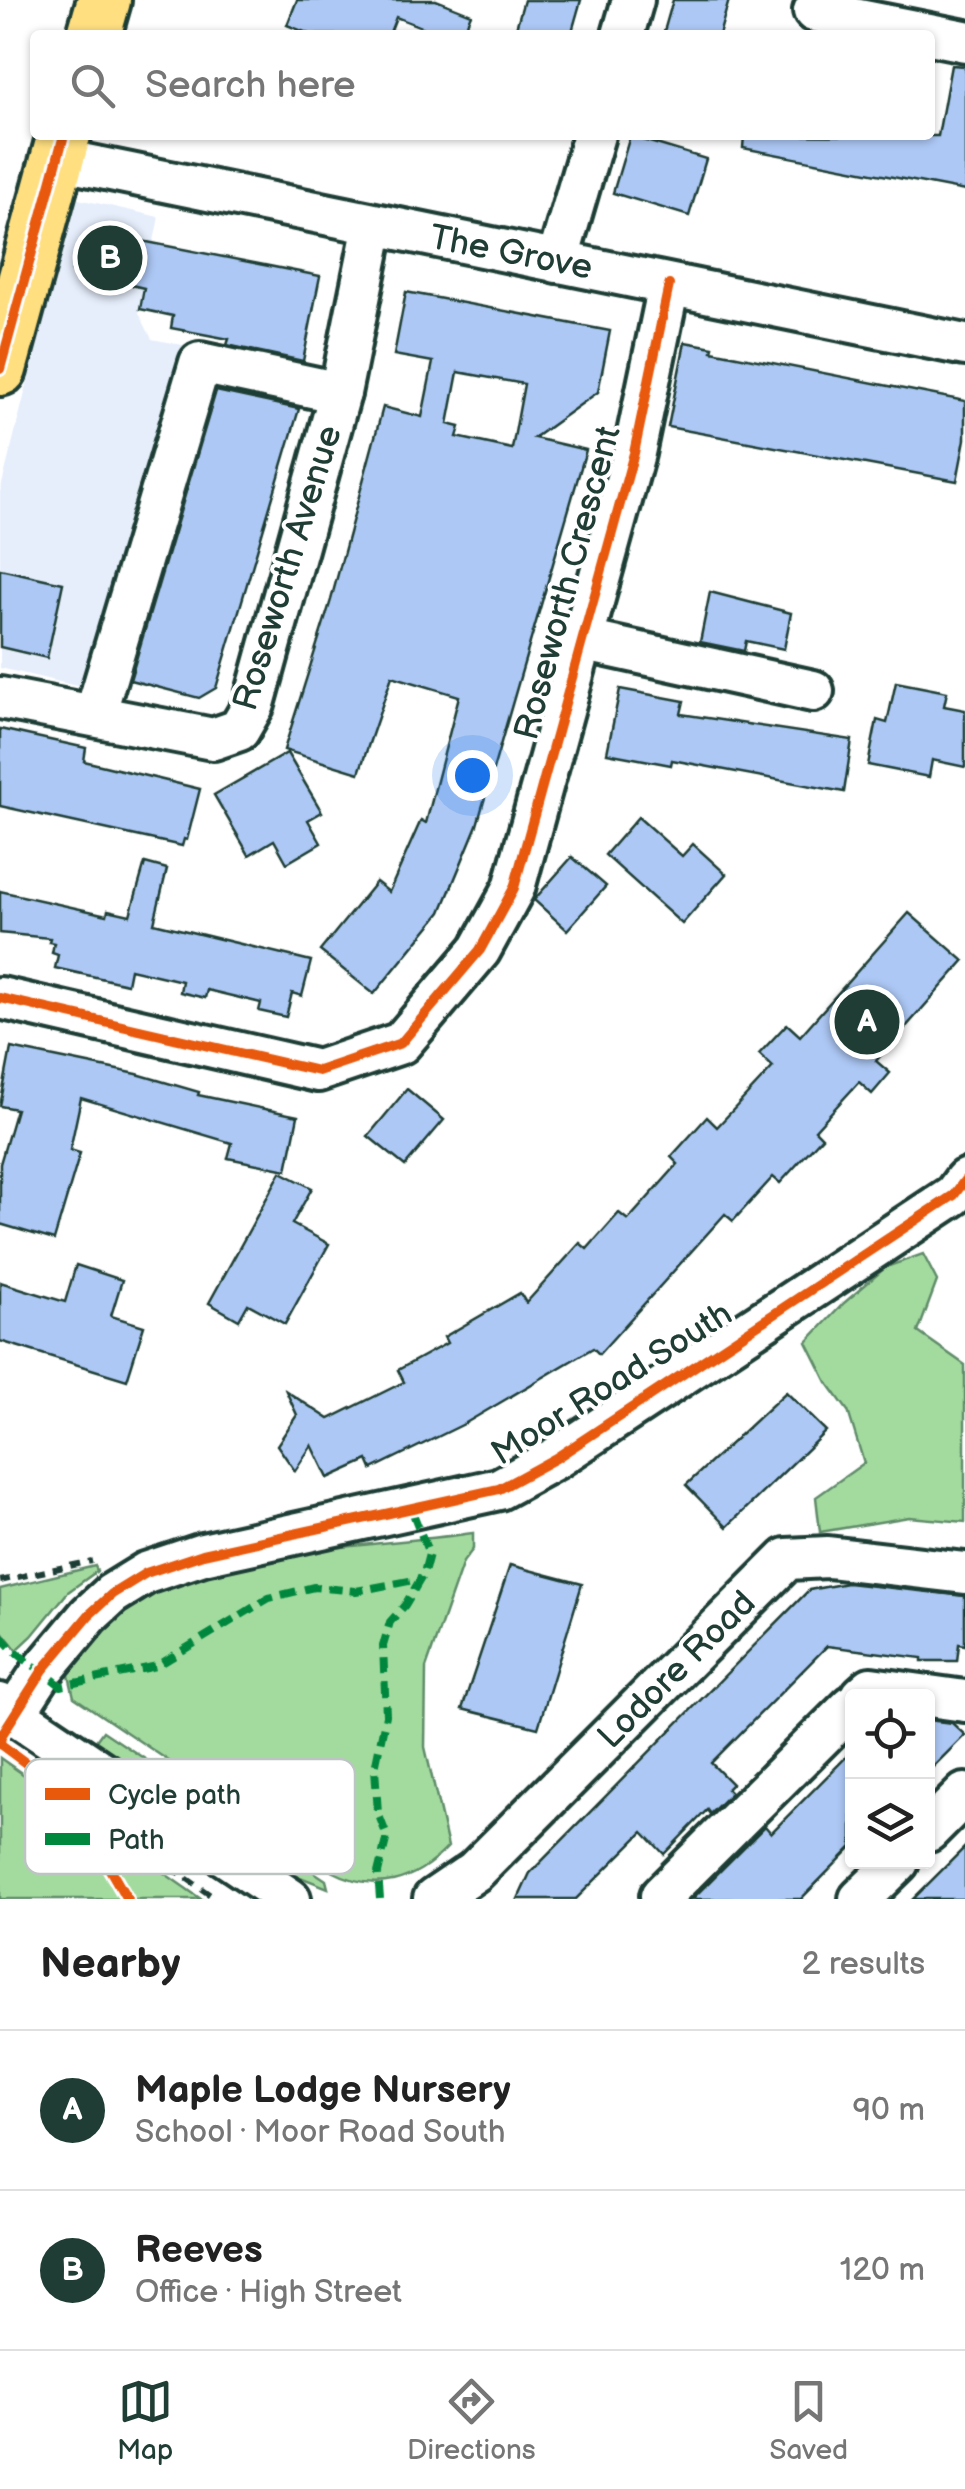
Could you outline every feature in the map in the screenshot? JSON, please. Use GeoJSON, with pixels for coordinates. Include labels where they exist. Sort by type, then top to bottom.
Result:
{"type":"FeatureCollection","features":[{"type":"Feature","properties":{"kind":"main road"},"geometry":{"type":"LineString","coordinates":[[95,30],[104,0]]}},
{"type":"Feature","properties":{"kind":"main road"},"geometry":{"type":"LineString","coordinates":[[0,369],[61,147]]}},
{"type":"Feature","properties":{"kind":"street"},"geometry":{"type":"LineString","coordinates":[[624,30],[633,0]]}},
{"type":"Feature","properties":{"kind":"street"},"geometry":{"type":"LineString","coordinates":[[814,11],[910,30]]}},
{"type":"Feature","properties":{"kind":"street"},"geometry":{"type":"LineString","coordinates":[[935,35],[965,41]]}},
{"type":"Feature","properties":{"kind":"street"},"geometry":{"type":"LineString","coordinates":[[557,262],[593,140]]}},
{"type":"Feature","properties":{"kind":"street","name":"The Grove"},"geometry":{"type":"LineString","coordinates":[[61,147],[374,225],[965,345]]}},
{"type":"Feature","properties":{"kind":"street","name":"Roseworth Avenue"},"geometry":{"type":"LineString","coordinates":[[0,698],[213,739],[239,730],[254,704],[340,393],[374,225]]}},
{"type":"Feature","properties":{"kind":"street","name":"Roseworth Crescent"},"geometry":{"type":"LineString","coordinates":[[0,998],[318,1070],[401,1044],[480,950],[514,888],[634,453],[669,285]]}},
{"type":"Feature","properties":{"kind":"street"},"geometry":{"type":"LineString","coordinates":[[95,716],[200,364],[340,393]]}},
{"type":"Feature","properties":{"kind":"street"},"geometry":{"type":"LineString","coordinates":[[581,640],[814,691]]}},
{"type":"Feature","properties":{"kind":"street","name":"Moor Road South"},"geometry":{"type":"LineString","coordinates":[[7,1709],[89,1615],[134,1580],[204,1554],[499,1489],[556,1458],[961,1190]]}},
{"type":"Feature","properties":{"kind":"street","name":"Lodore Road"},"geometry":{"type":"LineString","coordinates":[[434,1899],[480,1885],[787,1559],[828,1557],[965,1573]]}},
{"type":"Feature","properties":{"kind":"street"},"geometry":{"type":"LineString","coordinates":[[935,1697],[965,1701]]}},
{"type":"Feature","properties":{"kind":"street"},"geometry":{"type":"LineString","coordinates":[[7,1709],[81,1759]]}},
{"type":"Feature","properties":{"kind":"street"},"geometry":{"type":"LineString","coordinates":[[662,1899],[845,1713]]}},
{"type":"Feature","properties":{"kind":"street"},"geometry":{"type":"LineString","coordinates":[[935,1825],[965,1794]]}},
{"type":"Feature","properties":{"kind":"street"},"geometry":{"type":"LineString","coordinates":[[860,1899],[891,1869]]}},
{"type":"Feature","properties":{"kind":"street"},"geometry":{"type":"LineString","coordinates":[[253,1874],[290,1899]]}},
{"type":"Feature","properties":{"kind":"path"},"geometry":{"type":"LineString","coordinates":[[0,1581],[121,1555],[134,1580]]}},
{"type":"Feature","properties":{"kind":"shaded area"},"geometry":{"type":"Polygon","coordinates":[[[74,198],[159,217],[139,313],[152,339],[183,345],[109,592],[85,688],[0,668],[0,492],[74,198]]]}},
{"type":"Feature","properties":{"kind":"green space"},"geometry":{"type":"Polygon","coordinates":[[[923,1254],[937,1281],[918,1332],[965,1365],[965,1522],[909,1517],[820,1532],[816,1497],[864,1463],[848,1411],[827,1382],[807,1342],[886,1267],[923,1254]]]}},
{"type":"Feature","properties":{"kind":"green space"},"geometry":{"type":"Polygon","coordinates":[[[473,1533],[473,1549],[463,1562],[426,1668],[425,1747],[448,1847],[422,1869],[394,1881],[364,1882],[339,1874],[355,1874],[355,1759],[166,1759],[74,1697],[68,1671],[99,1626],[140,1597],[230,1565],[332,1548],[473,1533]]]}},
{"type":"Feature","properties":{"kind":"green space"},"geometry":{"type":"Polygon","coordinates":[[[95,1566],[97,1571],[68,1592],[17,1650],[0,1629],[0,1589],[95,1566]]]}},
{"type":"Feature","properties":{"kind":"green space"},"geometry":{"type":"Polygon","coordinates":[[[103,1731],[145,1759],[111,1759],[92,1746],[103,1731]]]}},
{"type":"Feature","properties":{"kind":"green space"},"geometry":{"type":"Polygon","coordinates":[[[0,1758],[25,1776],[25,1874],[165,1874],[201,1899],[0,1899],[0,1758]]]}},
{"type":"Feature","properties":{"kind":"green space"},"geometry":{"type":"Polygon","coordinates":[[[292,1874],[317,1874],[326,1880],[328,1888],[292,1874]]]}},
{"type":"Feature","properties":{"kind":"building"},"geometry":{"type":"Polygon","coordinates":[[[297,0],[436,0],[471,14],[464,30],[429,30],[396,17],[391,30],[300,30],[287,25],[297,0]]]}},
{"type":"Feature","properties":{"kind":"building"},"geometry":{"type":"Polygon","coordinates":[[[524,0],[581,0],[572,30],[515,30],[524,0]]]}},
{"type":"Feature","properties":{"kind":"building"},"geometry":{"type":"Polygon","coordinates":[[[673,0],[729,0],[720,30],[664,30],[673,0]]]}},
{"type":"Feature","properties":{"kind":"building"},"geometry":{"type":"Polygon","coordinates":[[[951,65],[965,66],[965,191],[743,148],[744,140],[935,140],[951,65]]]}},
{"type":"Feature","properties":{"kind":"building"},"geometry":{"type":"Polygon","coordinates":[[[629,140],[643,140],[706,159],[689,216],[613,193],[629,140]]]}},
{"type":"Feature","properties":{"kind":"building"},"geometry":{"type":"Polygon","coordinates":[[[101,233],[320,276],[303,361],[227,345],[229,339],[171,328],[173,316],[140,309],[144,288],[72,271],[79,245],[101,233]]]}},
{"type":"Feature","properties":{"kind":"building"},"geometry":{"type":"Polygon","coordinates":[[[406,292],[610,331],[598,392],[534,438],[586,450],[477,825],[441,912],[374,994],[320,951],[376,882],[389,892],[421,820],[426,823],[459,696],[392,676],[359,773],[284,750],[331,600],[383,407],[422,417],[433,362],[394,355],[406,292]],[[458,372],[448,424],[460,427],[457,437],[512,449],[524,384],[458,372]]]}},
{"type":"Feature","properties":{"kind":"building"},"geometry":{"type":"Polygon","coordinates":[[[685,342],[713,347],[712,351],[965,401],[965,439],[957,481],[668,427],[685,342]]]}},
{"type":"Feature","properties":{"kind":"building"},"geometry":{"type":"Polygon","coordinates":[[[216,391],[299,409],[216,688],[199,698],[130,680],[216,391]]]}},
{"type":"Feature","properties":{"kind":"building"},"geometry":{"type":"Polygon","coordinates":[[[0,569],[63,583],[47,658],[0,647],[0,569]]]}},
{"type":"Feature","properties":{"kind":"building"},"geometry":{"type":"Polygon","coordinates":[[[710,592],[791,613],[784,649],[746,641],[744,651],[700,642],[710,592]]]}},
{"type":"Feature","properties":{"kind":"building"},"geometry":{"type":"Polygon","coordinates":[[[896,682],[947,692],[944,706],[965,710],[965,767],[932,760],[929,777],[868,765],[877,720],[887,723],[896,682]]]}},
{"type":"Feature","properties":{"kind":"building"},"geometry":{"type":"Polygon","coordinates":[[[620,689],[684,701],[681,714],[852,740],[844,792],[672,760],[671,765],[607,753],[620,689]]]}},
{"type":"Feature","properties":{"kind":"building"},"geometry":{"type":"Polygon","coordinates":[[[0,729],[86,748],[84,761],[200,789],[187,840],[182,846],[0,806],[0,729]]]}},
{"type":"Feature","properties":{"kind":"building"},"geometry":{"type":"Polygon","coordinates":[[[287,753],[322,812],[308,820],[321,843],[287,863],[274,840],[249,855],[214,795],[287,753]]]}},
{"type":"Feature","properties":{"kind":"building"},"geometry":{"type":"Polygon","coordinates":[[[638,817],[682,856],[693,844],[726,874],[682,924],[605,855],[638,817]]]}},
{"type":"Feature","properties":{"kind":"building"},"geometry":{"type":"Polygon","coordinates":[[[572,857],[606,886],[567,930],[534,900],[572,857]]]}},
{"type":"Feature","properties":{"kind":"building"},"geometry":{"type":"Polygon","coordinates":[[[145,863],[167,869],[154,923],[311,961],[302,996],[292,993],[286,1017],[259,1011],[261,1003],[207,990],[205,998],[180,992],[182,981],[130,969],[127,984],[55,968],[58,955],[52,953],[54,943],[49,942],[50,938],[0,933],[0,891],[107,915],[108,910],[130,915],[145,863]]]}},
{"type":"Feature","properties":{"kind":"building"},"geometry":{"type":"Polygon","coordinates":[[[909,913],[964,961],[876,1061],[890,1073],[872,1094],[859,1082],[815,1130],[822,1137],[780,1183],[773,1177],[733,1221],[725,1214],[599,1354],[593,1348],[464,1424],[372,1469],[368,1460],[328,1478],[312,1445],[295,1471],[277,1445],[297,1415],[286,1391],[329,1419],[404,1382],[398,1370],[447,1343],[444,1337],[520,1293],[526,1303],[580,1243],[587,1249],[619,1213],[628,1220],[678,1164],[671,1157],[707,1117],[717,1127],[773,1067],[759,1054],[787,1024],[800,1036],[909,913]]]}},
{"type":"Feature","properties":{"kind":"building"},"geometry":{"type":"Polygon","coordinates":[[[11,1048],[137,1074],[199,1092],[198,1095],[298,1116],[287,1170],[228,1158],[232,1143],[81,1098],[70,1150],[80,1153],[54,1240],[0,1224],[0,1164],[16,1109],[0,1106],[11,1048]]]}},
{"type":"Feature","properties":{"kind":"building"},"geometry":{"type":"Polygon","coordinates":[[[407,1089],[444,1120],[405,1166],[368,1136],[407,1089]]]}},
{"type":"Feature","properties":{"kind":"building"},"geometry":{"type":"Polygon","coordinates":[[[281,1172],[312,1188],[292,1224],[329,1244],[285,1324],[248,1304],[239,1320],[209,1303],[281,1172]]]}},
{"type":"Feature","properties":{"kind":"building"},"geometry":{"type":"Polygon","coordinates":[[[76,1265],[122,1280],[111,1316],[144,1326],[127,1380],[0,1341],[0,1282],[65,1302],[76,1265]]]}},
{"type":"Feature","properties":{"kind":"building"},"geometry":{"type":"Polygon","coordinates":[[[786,1392],[826,1431],[727,1527],[686,1485],[786,1392]]]}},
{"type":"Feature","properties":{"kind":"building"},"geometry":{"type":"Polygon","coordinates":[[[510,1565],[582,1584],[538,1728],[462,1709],[510,1565]]]}},
{"type":"Feature","properties":{"kind":"building"},"geometry":{"type":"Polygon","coordinates":[[[847,1583],[965,1596],[965,1645],[959,1644],[957,1661],[922,1661],[827,1646],[711,1763],[732,1784],[727,1789],[731,1793],[710,1814],[707,1810],[664,1854],[643,1832],[576,1899],[518,1899],[530,1873],[809,1590],[847,1583]]]}},
{"type":"Feature","properties":{"kind":"building"},"geometry":{"type":"Polygon","coordinates":[[[935,1721],[952,1723],[965,1735],[935,1765],[935,1721]]]}},
{"type":"Feature","properties":{"kind":"building"},"geometry":{"type":"Polygon","coordinates":[[[845,1758],[845,1854],[801,1899],[692,1899],[765,1826],[771,1833],[845,1758]]]}},
{"type":"Feature","properties":{"kind":"building"},"geometry":{"type":"Polygon","coordinates":[[[965,1847],[965,1899],[913,1899],[965,1847]]]}},
{"type":"Feature","properties":{"kind":"marked path"},"geometry":{"type":"LineString","coordinates":[[380,1899],[378,1873],[387,1836],[378,1813],[375,1768],[386,1715],[383,1646],[390,1622],[424,1573],[429,1554],[412,1511]]}},
{"type":"Feature","properties":{"kind":"marked path"},"geometry":{"type":"LineString","coordinates":[[0,1635],[61,1686],[157,1666],[269,1598],[314,1587],[356,1591],[420,1579]]}},
{"type":"Feature","properties":{"kind":"cycle path"},"geometry":{"type":"LineString","coordinates":[[0,369],[63,140]]}},
{"type":"Feature","properties":{"kind":"cycle path"},"geometry":{"type":"LineString","coordinates":[[0,998],[318,1071],[401,1043],[480,950],[514,888],[634,453],[669,285]]}},
{"type":"Feature","properties":{"kind":"cycle path"},"geometry":{"type":"LineString","coordinates":[[25,1763],[0,1744],[1,1736],[43,1670],[112,1594],[146,1573],[203,1554],[499,1489],[556,1458],[954,1195],[965,1180]]}},
{"type":"Feature","properties":{"kind":"cycle path"},"geometry":{"type":"LineString","coordinates":[[113,1874],[127,1899]]}},
{"type":"Feature","properties":{"kind":"place","name":"Reeves"},"geometry":{"type":"Point","coordinates":[110,258]}},
{"type":"Feature","properties":{"kind":"place","name":"Maple Lodge Nursery"},"geometry":{"type":"Point","coordinates":[867,1022]}}]}
